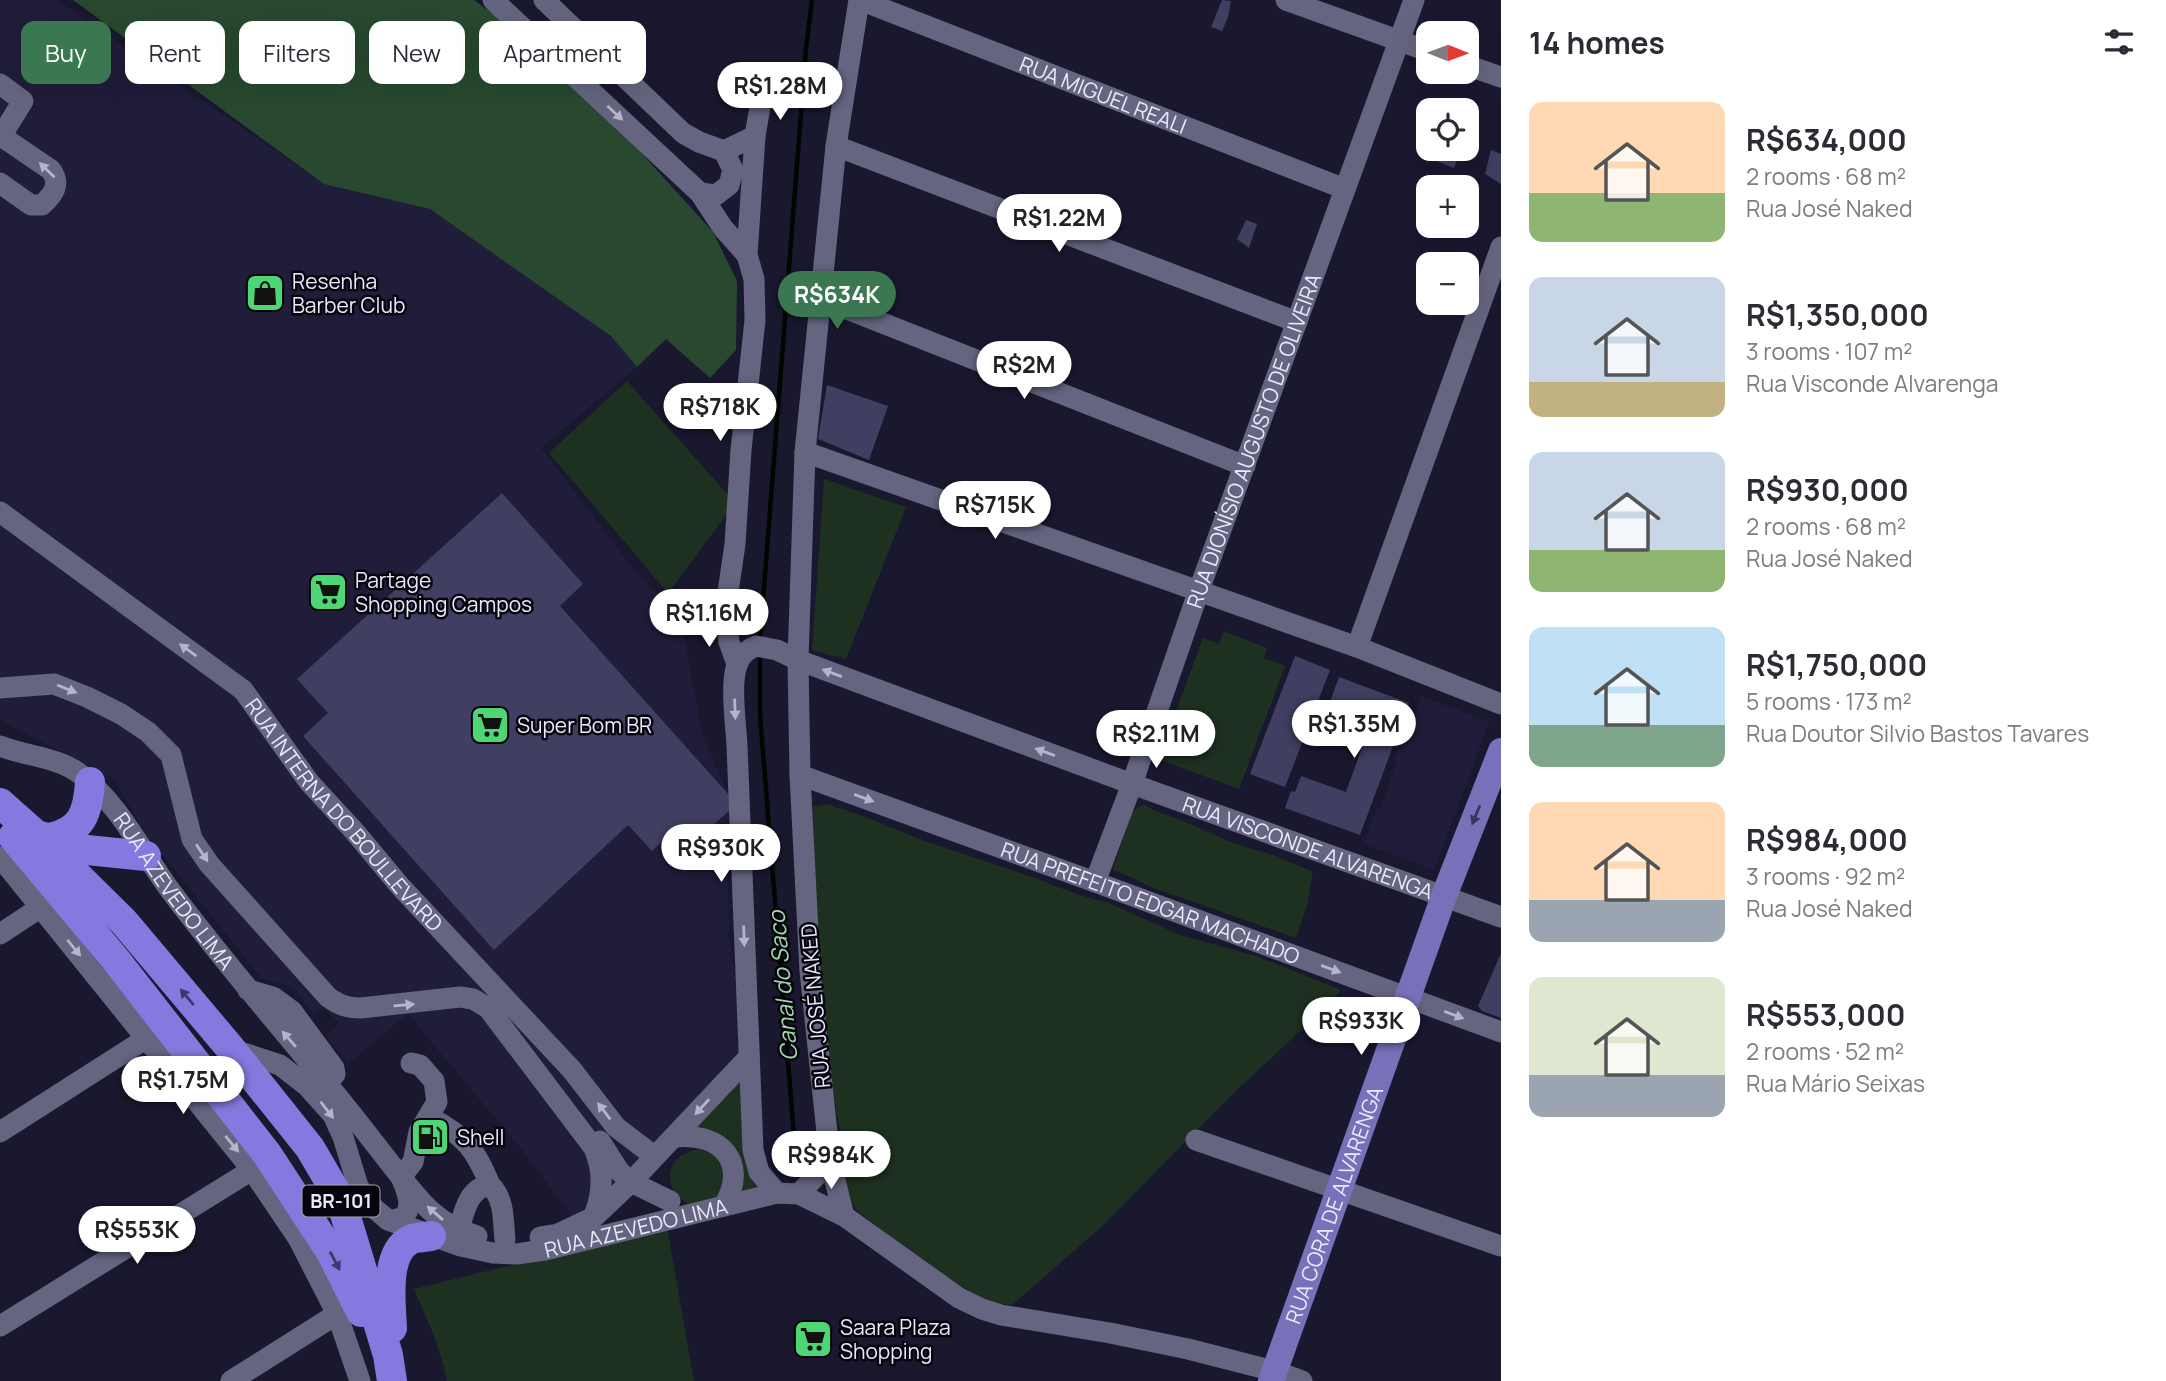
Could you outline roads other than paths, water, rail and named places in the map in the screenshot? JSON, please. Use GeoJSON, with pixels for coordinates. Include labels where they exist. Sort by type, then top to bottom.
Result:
{"type":"FeatureCollection","features":[{"type":"Feature","properties":{"kind":"highway"},"geometry":{"type":"LineString","coordinates":[[42,836],[63,835],[75,827],[84,816],[89,803],[90,782]]}},
{"type":"Feature","properties":{"kind":"highway","name":"BR-101"},"geometry":{"type":"LineString","coordinates":[[0,803],[42,836],[124,922],[310,1148],[341,1201],[388,1355],[391,1381]]}},
{"type":"Feature","properties":{"kind":"highway","name":"BR-101"},"geometry":{"type":"LineString","coordinates":[[0,825],[61,892],[267,1154],[331,1252],[360,1308],[391,1381]]}},
{"type":"Feature","properties":{"kind":"highway"},"geometry":{"type":"LineString","coordinates":[[42,836],[77,849],[146,856]]}},
{"type":"Feature","properties":{"kind":"highway"},"geometry":{"type":"LineString","coordinates":[[115,959],[135,976],[172,1022],[185,1033],[203,1042],[231,1049]]}},
{"type":"Feature","properties":{"kind":"highway"},"geometry":{"type":"LineString","coordinates":[[391,1381],[390,1286],[397,1251],[410,1240],[445,1233]]}},
{"type":"Feature","properties":{"kind":"main road","name":"RUA CORA DE ALVARENGA"},"geometry":{"type":"LineString","coordinates":[[1272,1376],[1444,896],[1501,751]]}},
{"type":"Feature","properties":{"kind":"street"},"geometry":{"type":"LineString","coordinates":[[493,0],[700,194],[723,228],[747,255]]}},
{"type":"Feature","properties":{"kind":"street"},"geometry":{"type":"LineString","coordinates":[[544,0],[683,133],[724,151],[733,170],[729,186],[716,195],[700,194]]}},
{"type":"Feature","properties":{"kind":"street","name":"RUA JOSÉ NAKED"},"geometry":{"type":"LineString","coordinates":[[844,1216],[830,1161],[810,971],[800,775],[798,660],[805,452],[819,298],[836,146],[860,0]]}},
{"type":"Feature","properties":{"kind":"street","name":"RUA MIGUEL REALI"},"geometry":{"type":"LineString","coordinates":[[860,0],[1345,189]]}},
{"type":"Feature","properties":{"kind":"street","name":"RUA DIONÍSIO AUGUSTO DE OLIVEIRA"},"geometry":{"type":"LineString","coordinates":[[1096,882],[1199,590],[1414,0]]}},
{"type":"Feature","properties":{"kind":"street"},"geometry":{"type":"LineString","coordinates":[[1298,2],[1416,47]]}},
{"type":"Feature","properties":{"kind":"street"},"geometry":{"type":"LineString","coordinates":[[1479,69],[1501,77]]}},
{"type":"Feature","properties":{"kind":"street"},"geometry":{"type":"LineString","coordinates":[[0,84],[23,101],[1,137],[51,170],[56,177],[56,188],[42,205],[31,205],[0,183]]}},
{"type":"Feature","properties":{"kind":"street"},"geometry":{"type":"LineString","coordinates":[[761,101],[755,136],[747,255],[754,279],[755,320],[742,437],[736,544],[725,613],[729,642],[737,664],[735,695],[754,1150],[759,1172],[777,1193]]}},
{"type":"Feature","properties":{"kind":"street"},"geometry":{"type":"LineString","coordinates":[[724,151],[755,136]]}},
{"type":"Feature","properties":{"kind":"street"},"geometry":{"type":"LineString","coordinates":[[836,146],[1297,322]]}},
{"type":"Feature","properties":{"kind":"street"},"geometry":{"type":"LineString","coordinates":[[1357,647],[1501,247]]}},
{"type":"Feature","properties":{"kind":"street"},"geometry":{"type":"LineString","coordinates":[[819,298],[1245,466]]}},
{"type":"Feature","properties":{"kind":"street"},"geometry":{"type":"LineString","coordinates":[[805,452],[1357,647],[1501,704]]}},
{"type":"Feature","properties":{"kind":"street","name":"RUA INTERNA DO BOULLEVARD"},"geometry":{"type":"LineString","coordinates":[[0,512],[243,690],[309,782],[400,886],[572,1070],[616,1128],[664,1147]]}},
{"type":"Feature","properties":{"kind":"street","name":"RUA VISCONDE ALVARENGA"},"geometry":{"type":"LineString","coordinates":[[726,623],[757,646],[777,650],[1132,784],[1501,917]]}},
{"type":"Feature","properties":{"kind":"street"},"geometry":{"type":"LineString","coordinates":[[737,664],[745,653],[757,646]]}},
{"type":"Feature","properties":{"kind":"street"},"geometry":{"type":"LineString","coordinates":[[0,688],[54,684],[99,703],[148,732],[171,755],[192,839],[209,864],[328,998],[345,1008],[361,1008],[460,997],[473,992],[481,994],[492,1002],[554,1074],[619,1171],[631,1182],[694,1214]]}},
{"type":"Feature","properties":{"kind":"street","name":"RUA AZEVEDO LIMA"},"geometry":{"type":"LineString","coordinates":[[0,746],[55,762],[77,771],[90,782],[117,813],[209,942],[247,990],[401,1177],[431,1211],[454,1229],[445,1233]]}},
{"type":"Feature","properties":{"kind":"street","name":"RUA PREFEITO EDGAR MACHADO"},"geometry":{"type":"LineString","coordinates":[[800,775],[1501,1032]]}},
{"type":"Feature","properties":{"kind":"street"},"geometry":{"type":"LineString","coordinates":[[0,858],[253,1170],[298,1237],[337,1314],[360,1381]]}},
{"type":"Feature","properties":{"kind":"street"},"geometry":{"type":"LineString","coordinates":[[0,934],[41,907]]}},
{"type":"Feature","properties":{"kind":"street"},"geometry":{"type":"LineString","coordinates":[[460,997],[480,1002],[498,1018],[594,1148],[603,1185],[594,1217]]}},
{"type":"Feature","properties":{"kind":"street"},"geometry":{"type":"LineString","coordinates":[[0,1132],[147,1038]]}},
{"type":"Feature","properties":{"kind":"street","name":"RUA AZEVEDO LIMA"},"geometry":{"type":"LineString","coordinates":[[231,1049],[280,1065],[307,1086],[333,1115],[343,1137],[358,1186],[369,1204],[388,1220],[492,1240],[527,1239],[558,1234],[594,1217],[631,1182],[749,1057]]}},
{"type":"Feature","properties":{"kind":"street"},"geometry":{"type":"LineString","coordinates":[[388,1220],[398,1220],[406,1214],[409,1203],[401,1177],[412,1161],[419,1132],[437,1102],[434,1081],[420,1065],[411,1063]]}},
{"type":"Feature","properties":{"kind":"street"},"geometry":{"type":"LineString","coordinates":[[429,1117],[463,1138],[479,1158],[502,1207],[505,1240]]}},
{"type":"Feature","properties":{"kind":"street"},"geometry":{"type":"LineString","coordinates":[[670,1201],[659,1171],[664,1147],[702,1137],[715,1143],[732,1162],[734,1184],[724,1206]]}},
{"type":"Feature","properties":{"kind":"street"},"geometry":{"type":"LineString","coordinates":[[1196,1140],[1501,1246]]}},
{"type":"Feature","properties":{"kind":"street"},"geometry":{"type":"LineString","coordinates":[[799,1194],[830,1161]]}},
{"type":"Feature","properties":{"kind":"street"},"geometry":{"type":"LineString","coordinates":[[0,1326],[253,1170]]}},
{"type":"Feature","properties":{"kind":"street"},"geometry":{"type":"LineString","coordinates":[[445,1233],[467,1200],[484,1186],[490,1185]]}},
{"type":"Feature","properties":{"kind":"street","name":"RUA AZEVEDO LIMA"},"geometry":{"type":"LineString","coordinates":[[445,1233],[461,1246],[493,1253],[516,1254],[581,1242],[777,1193],[799,1194],[844,1216],[959,1298],[982,1310],[1175,1346],[1272,1376],[1302,1381]]}},
{"type":"Feature","properties":{"kind":"street"},"geometry":{"type":"LineString","coordinates":[[231,1381],[337,1314]]}},
{"type":"Feature","properties":{"kind":"waterway","name":"Canal do Saco"},"geometry":{"type":"LineString","coordinates":[[760,639],[812,0]]}},
{"type":"Feature","properties":{"kind":"waterway","name":"Canal do Saco"},"geometry":{"type":"LineString","coordinates":[[760,656],[760,715],[795,1148]]}},
{"type":"Feature","properties":{"kind":"place","name":"Resenha Barber Club"},"geometry":{"type":"Point","coordinates":[265,293]}},
{"type":"Feature","properties":{"kind":"place","name":"Partage Shopping Campos"},"geometry":{"type":"Point","coordinates":[328,592]}},
{"type":"Feature","properties":{"kind":"place","name":"Super Bom BR"},"geometry":{"type":"Point","coordinates":[490,725]}},
{"type":"Feature","properties":{"kind":"place","name":"Shell"},"geometry":{"type":"Point","coordinates":[430,1137]}},
{"type":"Feature","properties":{"kind":"place","name":"Saara Plaza Shopping"},"geometry":{"type":"Point","coordinates":[813,1339]}}]}
